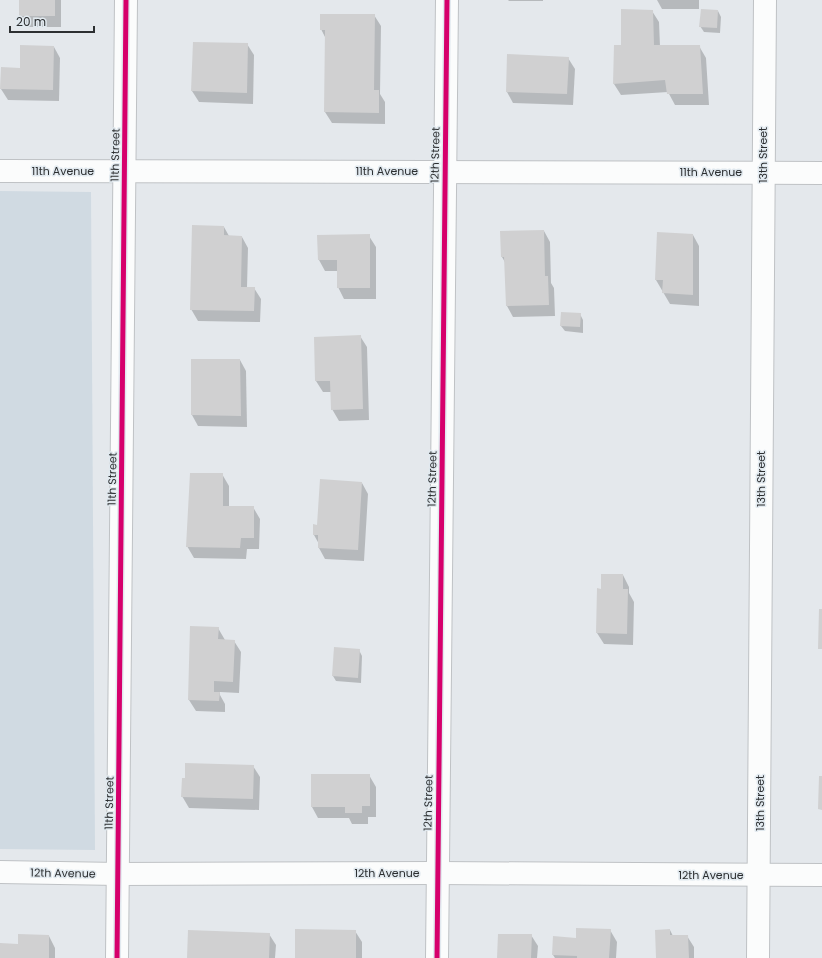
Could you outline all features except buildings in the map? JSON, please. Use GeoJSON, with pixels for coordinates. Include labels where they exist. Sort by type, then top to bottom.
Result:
{"type":"FeatureCollection","features":[{"type":"Feature","properties":{"kind":"street","name":"11th Street"},"geometry":{"type":"LineString","coordinates":[[117,958],[126,0]]}},
{"type":"Feature","properties":{"kind":"street","name":"12th Street"},"geometry":{"type":"LineString","coordinates":[[437,958],[447,0]]}},
{"type":"Feature","properties":{"kind":"street","name":"13th Street"},"geometry":{"type":"LineString","coordinates":[[758,958],[765,0]]}},
{"type":"Feature","properties":{"kind":"street","name":"11th Avenue"},"geometry":{"type":"LineString","coordinates":[[0,171],[822,173]]}},
{"type":"Feature","properties":{"kind":"street","name":"12th Avenue"},"geometry":{"type":"LineString","coordinates":[[0,872],[118,874],[437,873],[822,875]]}},
{"type":"Feature","properties":{"kind":"shaded area"},"geometry":{"type":"Polygon","coordinates":[[[0,191],[91,192],[95,850],[0,849],[0,191]]]}},
{"type":"Feature","properties":{"kind":"cycle path"},"geometry":{"type":"LineString","coordinates":[[117,958],[126,0]]}},
{"type":"Feature","properties":{"kind":"cycle path"},"geometry":{"type":"LineString","coordinates":[[437,958],[447,0]]}}]}
